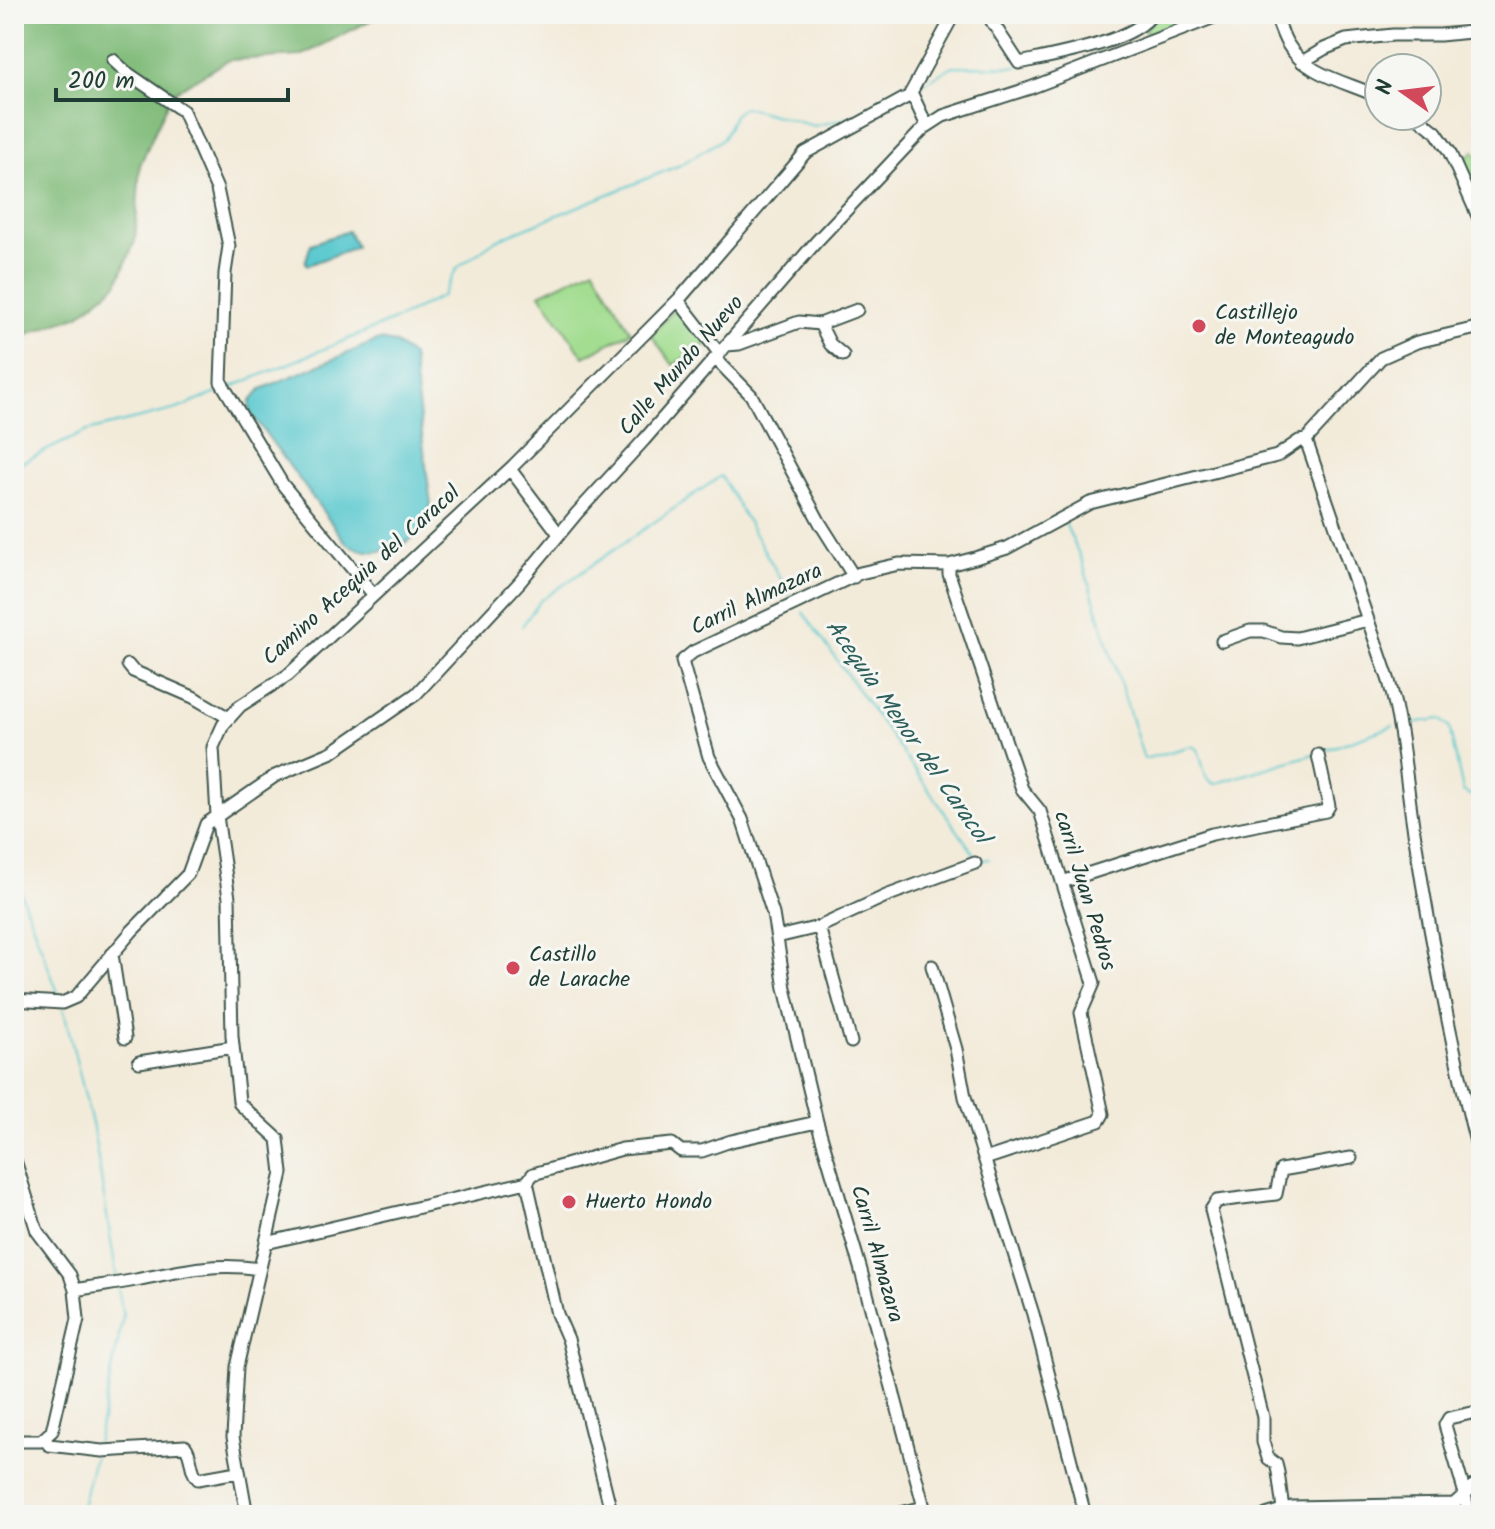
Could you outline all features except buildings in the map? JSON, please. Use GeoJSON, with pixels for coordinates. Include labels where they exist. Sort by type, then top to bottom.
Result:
{"type":"FeatureCollection","features":[{"type":"Feature","properties":{"kind":"street"},"geometry":{"type":"LineString","coordinates":[[927,126],[910,94],[954,14]]}},
{"type":"Feature","properties":{"kind":"street"},"geometry":{"type":"LineString","coordinates":[[987,14],[1019,63],[1087,48],[1146,24],[1152,14]]}},
{"type":"Feature","properties":{"kind":"street","name":"Calle Mundo Nuevo"},"geometry":{"type":"LineString","coordinates":[[217,816],[275,776],[332,752],[416,694],[510,593],[816,242],[927,126],[943,116],[1030,88],[1222,14]]}},
{"type":"Feature","properties":{"kind":"street"},"geometry":{"type":"LineString","coordinates":[[1275,14],[1288,45],[1302,62],[1327,77],[1363,91]]}},
{"type":"Feature","properties":{"kind":"street"},"geometry":{"type":"LineString","coordinates":[[1302,62],[1346,40],[1481,31]]}},
{"type":"Feature","properties":{"kind":"street"},"geometry":{"type":"LineString","coordinates":[[113,60],[183,111],[217,189],[229,246],[225,273],[221,382],[283,485],[373,594]]}},
{"type":"Feature","properties":{"kind":"street","name":"Camino Acequia del Caracol"},"geometry":{"type":"LineString","coordinates":[[247,1515],[233,1437],[237,1367],[282,1173],[278,1139],[240,1104],[233,1047],[229,898],[217,816],[213,747],[223,725],[240,706],[288,675],[510,469],[678,300],[805,153],[910,94]]}},
{"type":"Feature","properties":{"kind":"street"},"geometry":{"type":"LineString","coordinates":[[1436,132],[1449,151],[1481,223]]}},
{"type":"Feature","properties":{"kind":"street"},"geometry":{"type":"LineString","coordinates":[[678,300],[721,352],[751,395],[820,523],[854,577]]}},
{"type":"Feature","properties":{"kind":"street"},"geometry":{"type":"LineString","coordinates":[[721,352],[799,322],[820,324],[857,310]]}},
{"type":"Feature","properties":{"kind":"street"},"geometry":{"type":"LineString","coordinates":[[820,324],[830,344],[843,355]]}},
{"type":"Feature","properties":{"kind":"street","name":"Carril Almazara"},"geometry":{"type":"LineString","coordinates":[[925,1511],[860,1267],[817,1122],[785,988],[773,914],[742,819],[709,757],[682,661],[693,652],[854,577],[899,564],[949,565],[1007,548],[1090,503],[1277,456],[1299,441],[1306,440],[1381,358],[1417,342],[1481,327]]}},
{"type":"Feature","properties":{"kind":"street"},"geometry":{"type":"LineString","coordinates":[[1306,440],[1400,719],[1414,831],[1462,1087],[1481,1162]]}},
{"type":"Feature","properties":{"kind":"street"},"geometry":{"type":"LineString","coordinates":[[510,469],[559,534]]}},
{"type":"Feature","properties":{"kind":"street","name":"carril Juan Pedros"},"geometry":{"type":"LineString","coordinates":[[949,565],[949,574],[1022,789],[1040,811],[1094,983],[1081,1013],[1103,1114],[1099,1121],[985,1159]]}},
{"type":"Feature","properties":{"kind":"street"},"geometry":{"type":"LineString","coordinates":[[1222,641],[1250,631],[1297,638],[1368,620]]}},
{"type":"Feature","properties":{"kind":"street"},"geometry":{"type":"LineString","coordinates":[[128,665],[133,671],[193,697],[229,718]]}},
{"type":"Feature","properties":{"kind":"street"},"geometry":{"type":"LineString","coordinates":[[1062,882],[1212,834],[1326,811],[1329,806],[1318,755]]}},
{"type":"Feature","properties":{"kind":"street"},"geometry":{"type":"LineString","coordinates":[[15,998],[62,1003],[76,997],[188,874],[206,824],[217,816]]}},
{"type":"Feature","properties":{"kind":"street"},"geometry":{"type":"LineString","coordinates":[[777,937],[819,927],[886,896],[975,863]]}},
{"type":"Feature","properties":{"kind":"street"},"geometry":{"type":"LineString","coordinates":[[819,927],[851,1042]]}},
{"type":"Feature","properties":{"kind":"street"},"geometry":{"type":"LineString","coordinates":[[112,954],[125,1038]]}},
{"type":"Feature","properties":{"kind":"street"},"geometry":{"type":"LineString","coordinates":[[932,966],[956,1049],[965,1097],[1033,1314],[1085,1515]]}},
{"type":"Feature","properties":{"kind":"street"},"geometry":{"type":"LineString","coordinates":[[139,1062],[233,1047]]}},
{"type":"Feature","properties":{"kind":"street"},"geometry":{"type":"LineString","coordinates":[[266,1243],[527,1182],[533,1174],[622,1149],[672,1144],[681,1151],[702,1151],[731,1141],[817,1122]]}},
{"type":"Feature","properties":{"kind":"street"},"geometry":{"type":"LineString","coordinates":[[14,1157],[37,1231],[70,1275],[78,1319],[52,1431],[41,1441],[14,1441]]}},
{"type":"Feature","properties":{"kind":"street"},"geometry":{"type":"LineString","coordinates":[[1283,1509],[1278,1472],[1276,1464],[1268,1458],[1263,1442],[1263,1417],[1211,1210],[1217,1201],[1276,1194],[1281,1170],[1351,1158]]}},
{"type":"Feature","properties":{"kind":"street"},"geometry":{"type":"LineString","coordinates":[[527,1182],[557,1314],[568,1339],[612,1515]]}},
{"type":"Feature","properties":{"kind":"street"},"geometry":{"type":"LineString","coordinates":[[75,1290],[136,1280],[172,1270],[243,1266],[260,1269]]}},
{"type":"Feature","properties":{"kind":"street"},"geometry":{"type":"LineString","coordinates":[[1469,1515],[1445,1425],[1449,1418],[1481,1411]]}},
{"type":"Feature","properties":{"kind":"street"},"geometry":{"type":"LineString","coordinates":[[44,1438],[49,1445],[102,1451],[185,1446],[193,1473],[198,1479],[237,1472]]}},
{"type":"Feature","properties":{"kind":"street"},"geometry":{"type":"LineString","coordinates":[[1266,1515],[1292,1507],[1454,1504],[1473,1486],[1481,1485]]}},
{"type":"Feature","properties":{"kind":"street"},"geometry":{"type":"LineString","coordinates":[[893,1515],[925,1511]]}},
{"type":"Feature","properties":{"kind":"green space"},"geometry":{"type":"Polygon","coordinates":[[[14,14],[383,14],[301,56],[229,60],[172,93],[140,165],[135,241],[117,284],[79,315],[14,339],[14,14]]]}},
{"type":"Feature","properties":{"kind":"green space"},"geometry":{"type":"Polygon","coordinates":[[[1158,14],[1206,14],[1148,34],[1144,31],[1158,14]]]}},
{"type":"Feature","properties":{"kind":"green space"},"geometry":{"type":"Polygon","coordinates":[[[1474,151],[1481,161],[1481,207],[1461,162],[1474,151]]]}},
{"type":"Feature","properties":{"kind":"green space"},"geometry":{"type":"Polygon","coordinates":[[[594,268],[631,332],[584,357],[540,294],[594,268]]]}},
{"type":"Feature","properties":{"kind":"green space"},"geometry":{"type":"Polygon","coordinates":[[[679,304],[707,344],[673,365],[651,335],[679,304]]]}},
{"type":"Feature","properties":{"kind":"water"},"geometry":{"type":"Polygon","coordinates":[[[348,231],[356,247],[308,265],[305,263],[311,244],[348,231]]]}},
{"type":"Feature","properties":{"kind":"water"},"geometry":{"type":"Polygon","coordinates":[[[379,340],[394,343],[412,356],[431,505],[425,523],[410,540],[389,550],[367,551],[346,543],[250,412],[250,402],[261,389],[379,340]]]}},
{"type":"Feature","properties":{"kind":"waterway"},"geometry":{"type":"LineString","coordinates":[[921,85],[953,66],[1017,67]]}},
{"type":"Feature","properties":{"kind":"waterway"},"geometry":{"type":"LineString","coordinates":[[232,387],[399,318],[442,296],[457,268],[496,240],[680,165],[723,139],[734,115],[744,107],[814,126],[853,117],[897,96]]}},
{"type":"Feature","properties":{"kind":"waterway"},"geometry":{"type":"LineString","coordinates":[[14,466],[87,431],[177,409],[217,393]]}},
{"type":"Feature","properties":{"kind":"waterway","name":"Acequia Menor del Caracol"},"geometry":{"type":"LineString","coordinates":[[522,626],[540,601],[721,476],[790,595]]}},
{"type":"Feature","properties":{"kind":"waterway"},"geometry":{"type":"LineString","coordinates":[[1065,523],[1082,561],[1144,759],[1191,746],[1198,749],[1206,777],[1214,784],[1314,754]]}},
{"type":"Feature","properties":{"kind":"waterway","name":"Acequia Menor del Caracol"},"geometry":{"type":"LineString","coordinates":[[803,612],[979,861],[989,859]]}},
{"type":"Feature","properties":{"kind":"waterway"},"geometry":{"type":"LineString","coordinates":[[1405,724],[1440,719],[1449,726],[1463,791],[1469,795],[1481,791]]}},
{"type":"Feature","properties":{"kind":"waterway"},"geometry":{"type":"LineString","coordinates":[[1320,752],[1393,726]]}},
{"type":"Feature","properties":{"kind":"waterway"},"geometry":{"type":"LineString","coordinates":[[14,875],[60,998]]}},
{"type":"Feature","properties":{"kind":"waterway"},"geometry":{"type":"LineString","coordinates":[[63,1007],[93,1128],[117,1279]]}},
{"type":"Feature","properties":{"kind":"waterway"},"geometry":{"type":"LineString","coordinates":[[97,1443],[123,1317],[118,1288]]}},
{"type":"Feature","properties":{"kind":"waterway"},"geometry":{"type":"LineString","coordinates":[[80,1515],[94,1457]]}},
{"type":"Feature","properties":{"kind":"place","name":"Castillejo de Monteagudo"},"geometry":{"type":"Point","coordinates":[1199,326]}},
{"type":"Feature","properties":{"kind":"place","name":"Castillo de Larache"},"geometry":{"type":"Point","coordinates":[513,968]}},
{"type":"Feature","properties":{"kind":"place","name":"Huerto Hondo"},"geometry":{"type":"Point","coordinates":[569,1202]}}]}
